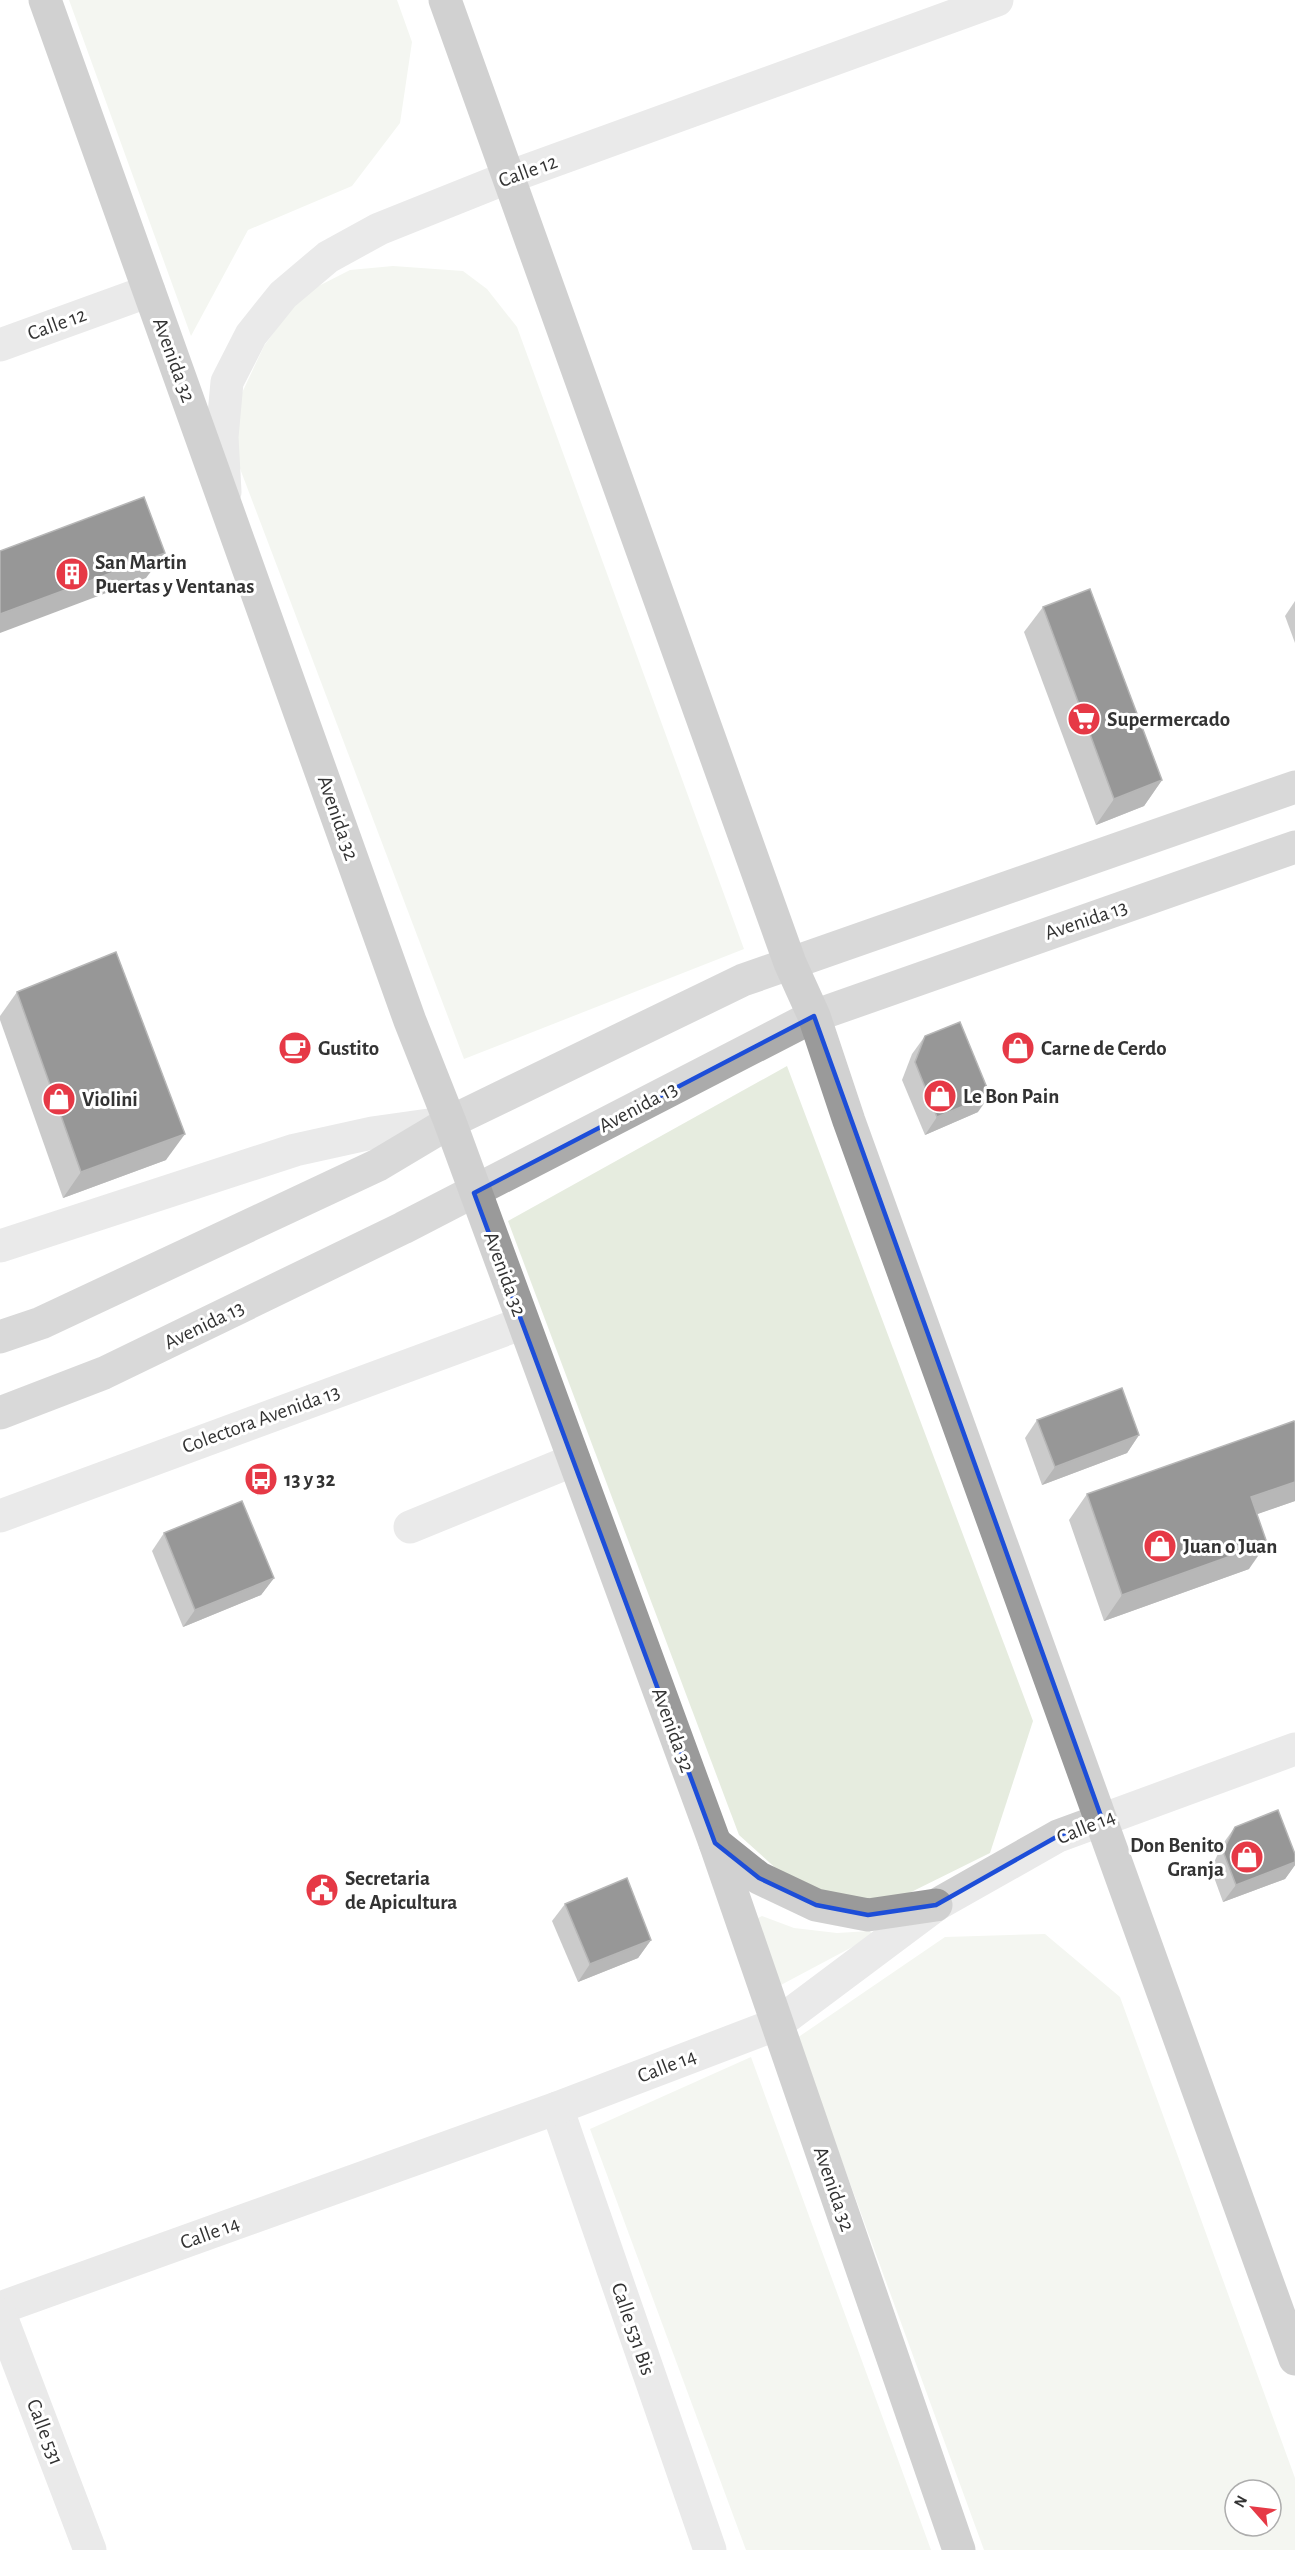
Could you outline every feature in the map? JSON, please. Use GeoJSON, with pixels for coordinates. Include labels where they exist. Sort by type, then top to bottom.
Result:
{"type":"FeatureCollection","features":[{"type":"Feature","properties":{"kind":"highway","name":"Avenida 32"},"geometry":{"type":"LineString","coordinates":[[45,0],[148,291],[226,500],[410,1021],[450,1122],[474,1193],[715,1843],[959,2550]]}},
{"type":"Feature","properties":{"kind":"highway"},"geometry":{"type":"LineString","coordinates":[[445,0],[790,963],[814,1016],[849,1121],[1295,2359]]}},
{"type":"Feature","properties":{"kind":"highway"},"geometry":{"type":"LineString","coordinates":[[715,1843],[759,1878],[816,1905],[867,1915],[936,1905]]}},
{"type":"Feature","properties":{"kind":"main road"},"geometry":{"type":"LineString","coordinates":[[0,1337],[41,1323],[378,1166],[450,1122],[743,980],[1295,787]]}},
{"type":"Feature","properties":{"kind":"main road","name":"Avenida 13"},"geometry":{"type":"LineString","coordinates":[[0,1413],[104,1373],[474,1193],[814,1016],[1295,847]]}},
{"type":"Feature","properties":{"kind":"street","name":"Calle 12"},"geometry":{"type":"LineString","coordinates":[[226,500],[222,437],[227,382],[251,335],[283,295],[328,257],[379,229],[509,177],[997,0]]}},
{"type":"Feature","properties":{"kind":"street","name":"Calle 12"},"geometry":{"type":"LineString","coordinates":[[0,345],[148,291]]}},
{"type":"Feature","properties":{"kind":"street"},"geometry":{"type":"LineString","coordinates":[[0,1246],[295,1150],[372,1133],[450,1122]]}},
{"type":"Feature","properties":{"kind":"street","name":"Colectora Avenida 13"},"geometry":{"type":"LineString","coordinates":[[0,1516],[523,1323]]}},
{"type":"Feature","properties":{"kind":"street"},"geometry":{"type":"LineString","coordinates":[[410,1527],[574,1460]]}},
{"type":"Feature","properties":{"kind":"street","name":"Calle 14"},"geometry":{"type":"LineString","coordinates":[[0,2308],[557,2108],[777,2024],[936,1905],[1058,1836],[1295,1749]]}},
{"type":"Feature","properties":{"kind":"street","name":"Calle 531 Bis"},"geometry":{"type":"LineString","coordinates":[[557,2108],[710,2550]]}},
{"type":"Feature","properties":{"kind":"street","name":"Calle 531"},"geometry":{"type":"LineString","coordinates":[[0,2314],[90,2550]]}},
{"type":"Feature","properties":{"kind":"highlighted area"},"geometry":{"type":"Polygon","coordinates":[[[814,1016],[1102,1819],[1058,1836],[936,1905],[868,1915],[816,1905],[759,1878],[715,1843],[474,1193],[814,1016]]]}},
{"type":"Feature","properties":{"kind":"shaded area"},"geometry":{"type":"Polygon","coordinates":[[[69,0],[397,0],[412,42],[400,123],[352,186],[248,230],[191,336],[69,0]]]}},
{"type":"Feature","properties":{"kind":"shaded area"},"geometry":{"type":"Polygon","coordinates":[[[393,266],[463,271],[487,289],[517,327],[744,949],[464,1059],[225,429],[264,346],[301,295],[350,270],[393,266]]]}},
{"type":"Feature","properties":{"kind":"shaded area"},"geometry":{"type":"Polygon","coordinates":[[[787,1066],[1033,1721],[990,1853],[889,1903],[801,1891],[739,1835],[508,1221],[787,1066]]]}},
{"type":"Feature","properties":{"kind":"shaded area"},"geometry":{"type":"Polygon","coordinates":[[[762,1916],[794,1928],[837,1933],[870,1931],[873,1936],[779,1986],[756,1919],[762,1916]]]}},
{"type":"Feature","properties":{"kind":"shaded area"},"geometry":{"type":"Polygon","coordinates":[[[1045,1934],[1120,1997],[1295,2478],[1295,2550],[984,2550],[797,2038],[945,1937],[1045,1934]]]}},
{"type":"Feature","properties":{"kind":"shaded area"},"geometry":{"type":"Polygon","coordinates":[[[751,2057],[931,2550],[746,2550],[590,2129],[751,2057]]]}},
{"type":"Feature","properties":{"kind":"building","name":"San Martin Puertas y Ventanas"},"geometry":{"type":"Polygon","coordinates":[[[144,497],[165,553],[0,614],[0,551],[144,497]]]}},
{"type":"Feature","properties":{"kind":"building"},"geometry":{"type":"Polygon","coordinates":[[[1090,589],[1162,780],[1114,799],[1043,607],[1090,589]]]}},
{"type":"Feature","properties":{"kind":"building"},"geometry":{"type":"Polygon","coordinates":[[[116,952],[185,1134],[81,1172],[17,992],[116,952]]]}},
{"type":"Feature","properties":{"kind":"building"},"geometry":{"type":"Polygon","coordinates":[[[960,1022],[990,1095],[937,1117],[915,1062],[925,1036],[960,1022]]]}},
{"type":"Feature","properties":{"kind":"building"},"geometry":{"type":"Polygon","coordinates":[[[1122,1388],[1139,1435],[1055,1467],[1037,1420],[1122,1388]]]}},
{"type":"Feature","properties":{"kind":"building","name":"Juan o Juan"},"geometry":{"type":"Polygon","coordinates":[[[1294,1421],[1295,1482],[1251,1497],[1267,1543],[1122,1595],[1087,1494],[1294,1421]]]}},
{"type":"Feature","properties":{"kind":"building"},"geometry":{"type":"Polygon","coordinates":[[[242,1501],[274,1578],[195,1610],[164,1533],[242,1501]]]}},
{"type":"Feature","properties":{"kind":"building"},"geometry":{"type":"Polygon","coordinates":[[[1278,1810],[1295,1854],[1295,1862],[1236,1885],[1223,1851],[1235,1827],[1278,1810]]]}},
{"type":"Feature","properties":{"kind":"building"},"geometry":{"type":"Polygon","coordinates":[[[627,1878],[651,1940],[590,1964],[565,1904],[627,1878]]]}},
{"type":"Feature","properties":{"kind":"place","name":"San Martin Puertas y Ventanas"},"geometry":{"type":"Point","coordinates":[72,574]}},
{"type":"Feature","properties":{"kind":"place","name":"Supermercado"},"geometry":{"type":"Point","coordinates":[1084,719]}},
{"type":"Feature","properties":{"kind":"place","name":"Gustito"},"geometry":{"type":"Point","coordinates":[295,1048]}},
{"type":"Feature","properties":{"kind":"place","name":"Carne de Cerdo"},"geometry":{"type":"Point","coordinates":[1018,1048]}},
{"type":"Feature","properties":{"kind":"place","name":"Le Bon Pain"},"geometry":{"type":"Point","coordinates":[940,1096]}},
{"type":"Feature","properties":{"kind":"place","name":"Violini"},"geometry":{"type":"Point","coordinates":[59,1099]}},
{"type":"Feature","properties":{"kind":"place","name":"13 y 32"},"geometry":{"type":"Point","coordinates":[261,1479]}},
{"type":"Feature","properties":{"kind":"place","name":"Juan o Juan"},"geometry":{"type":"Point","coordinates":[1160,1546]}},
{"type":"Feature","properties":{"kind":"place","name":"Don Benito Granja"},"geometry":{"type":"Point","coordinates":[1247,1857]}},
{"type":"Feature","properties":{"kind":"place","name":"Secretaria de Apicultura"},"geometry":{"type":"Point","coordinates":[322,1890]}}]}
